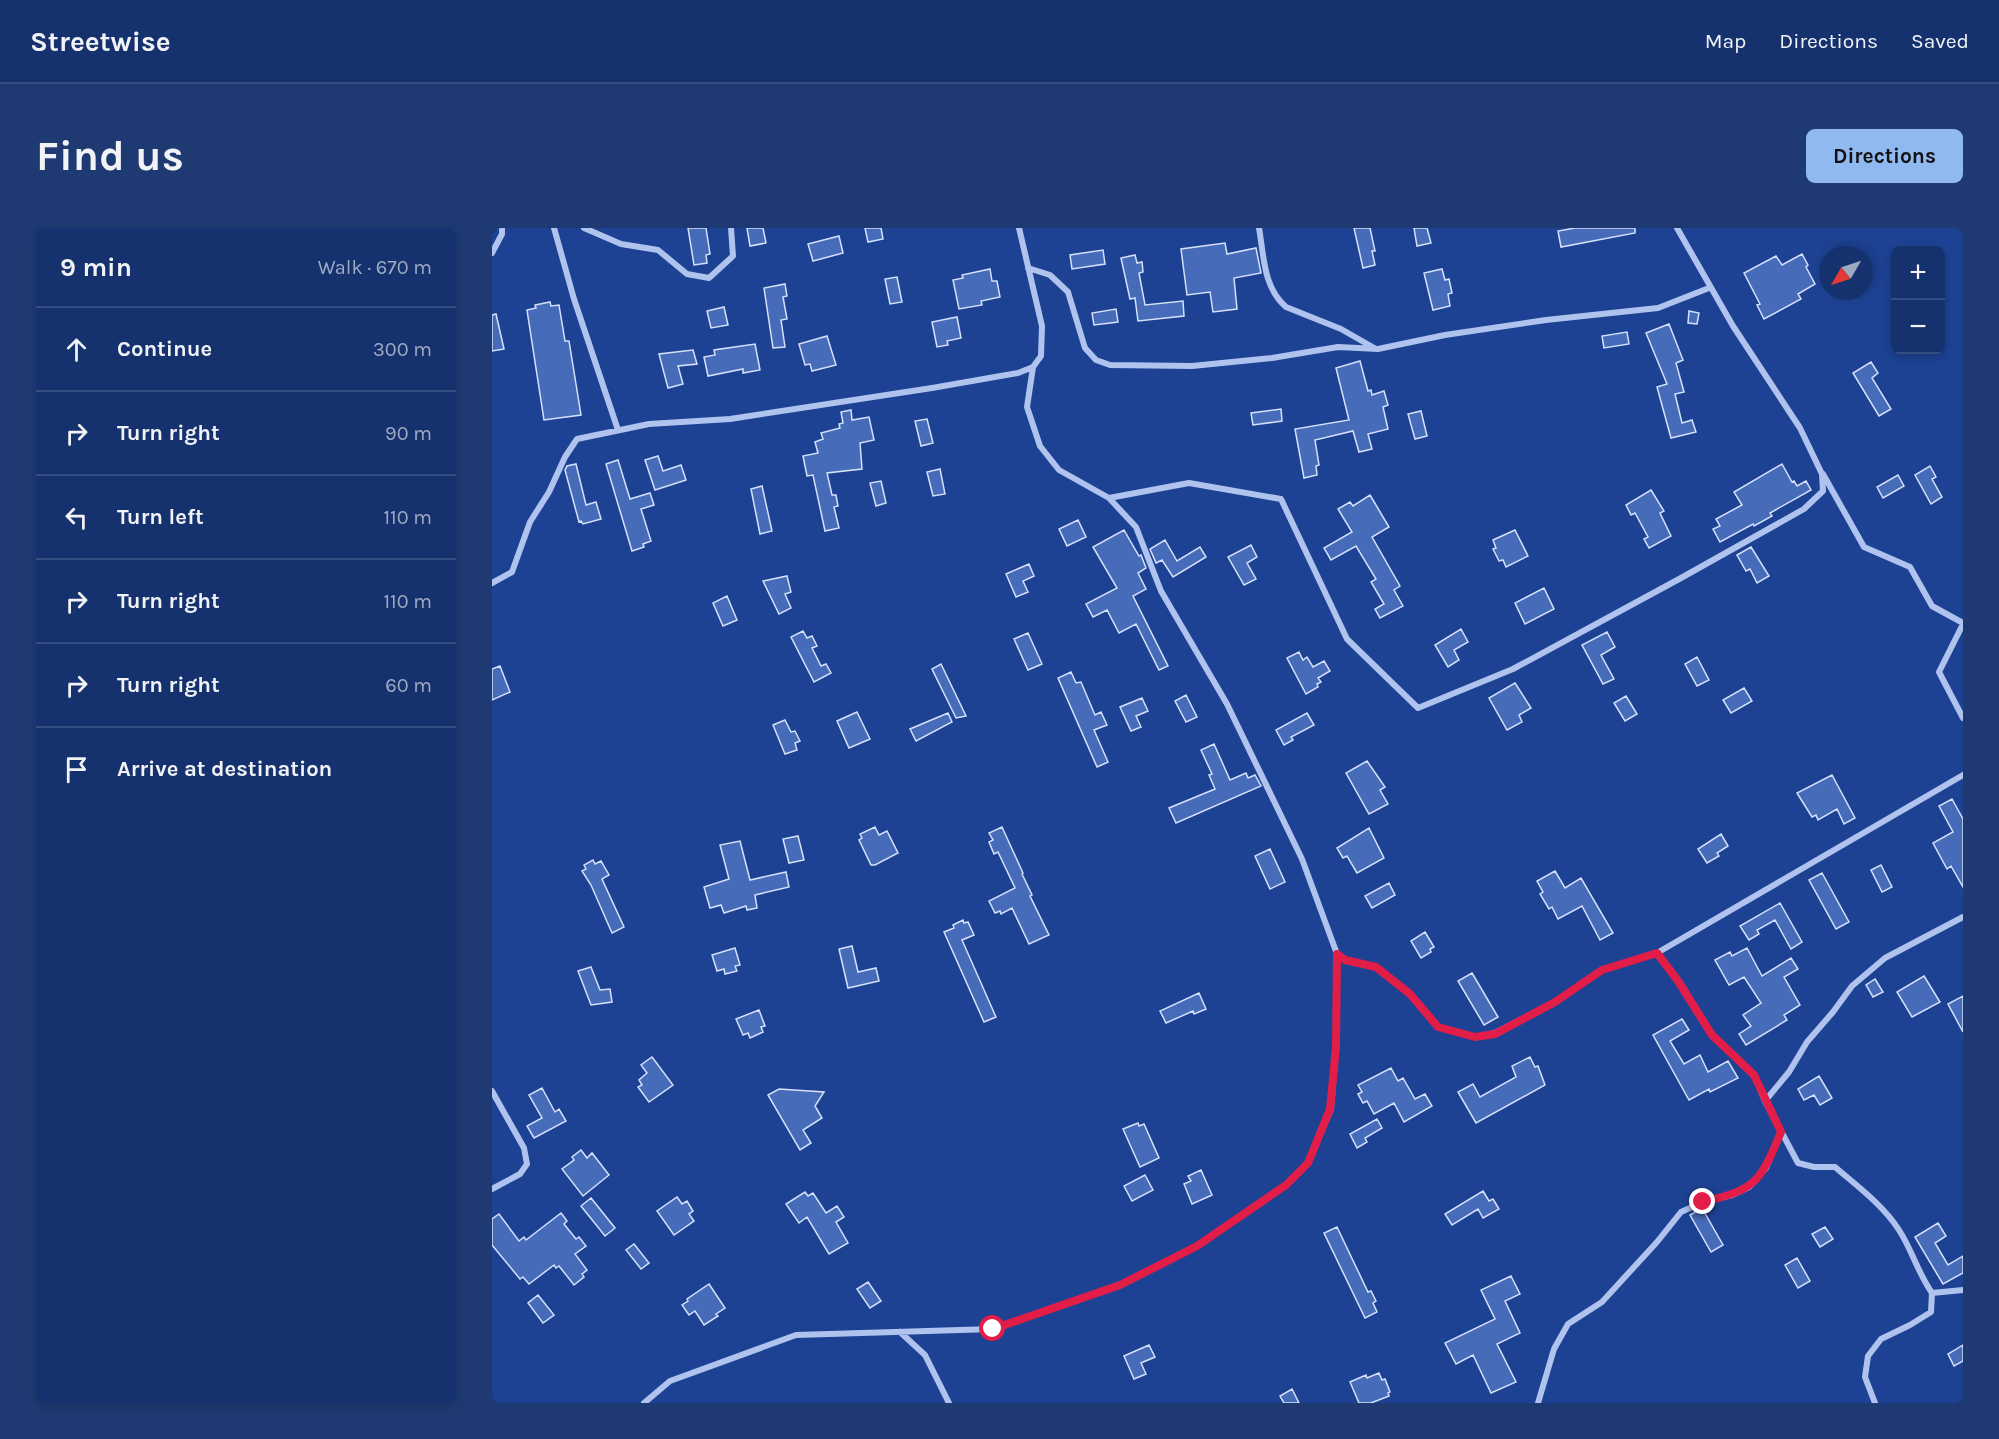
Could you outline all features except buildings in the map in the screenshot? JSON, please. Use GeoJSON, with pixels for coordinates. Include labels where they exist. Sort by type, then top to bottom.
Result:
{"type":"FeatureCollection","features":[{"type":"Feature","properties":{"kind":"street"},"geometry":{"type":"LineString","coordinates":[[492,253],[502,234],[502,228]]}},
{"type":"Feature","properties":{"kind":"street"},"geometry":{"type":"LineString","coordinates":[[554,228],[574,300],[618,430]]}},
{"type":"Feature","properties":{"kind":"street"},"geometry":{"type":"LineString","coordinates":[[584,228],[621,244],[658,250],[687,274],[709,278],[733,256],[731,228]]}},
{"type":"Feature","properties":{"kind":"street"},"geometry":{"type":"LineString","coordinates":[[644,1403],[670,1381],[796,1335],[993,1329],[1120,1285],[1197,1246],[1286,1185],[1308,1163],[1330,1109],[1336,1047],[1337,954],[1302,859],[1227,704],[1161,591],[1136,527],[1109,498],[1059,470],[1040,446],[1028,407],[1033,367],[1041,356],[1042,326],[1019,228]]}},
{"type":"Feature","properties":{"kind":"street"},"geometry":{"type":"LineString","coordinates":[[1259,228],[1268,281],[1279,300],[1286,307],[1341,329],[1378,349]]}},
{"type":"Feature","properties":{"kind":"street"},"geometry":{"type":"LineString","coordinates":[[1677,228],[1709,288],[1800,428],[1822,474],[1864,547],[1910,567],[1932,606],[1963,624],[1939,672],[1963,718]]}},
{"type":"Feature","properties":{"kind":"street"},"geometry":{"type":"LineString","coordinates":[[1028,268],[1050,275],[1068,292],[1084,348],[1096,360],[1110,365],[1192,366],[1272,358],[1338,346],[1378,349],[1445,335],[1546,320],[1658,308],[1709,288]]}},
{"type":"Feature","properties":{"kind":"street"},"geometry":{"type":"LineString","coordinates":[[492,583],[512,572],[530,522],[577,439],[649,424],[741,418],[1018,373],[1033,367]]}},
{"type":"Feature","properties":{"kind":"street"},"geometry":{"type":"LineString","coordinates":[[1109,498],[1189,483],[1281,499],[1347,639],[1418,708],[1513,669],[1803,509],[1823,491],[1822,474]]}},
{"type":"Feature","properties":{"kind":"street"},"geometry":{"type":"LineString","coordinates":[[1337,954],[1345,960],[1376,967],[1410,994],[1438,1027],[1475,1037],[1495,1034],[1545,1008],[1602,970],[1657,953],[1963,775]]}},
{"type":"Feature","properties":{"kind":"street"},"geometry":{"type":"LineString","coordinates":[[1764,1101],[1790,1072],[1807,1042],[1852,986],[1885,958],[1963,917]]}},
{"type":"Feature","properties":{"kind":"street"},"geometry":{"type":"LineString","coordinates":[[1657,953],[1678,981],[1712,1035],[1754,1075],[1764,1101],[1798,1163],[1814,1167],[1835,1167],[1877,1204],[1899,1230],[1932,1293],[1931,1312],[1881,1339],[1868,1356],[1865,1377],[1875,1403]]}},
{"type":"Feature","properties":{"kind":"street"},"geometry":{"type":"LineString","coordinates":[[492,1091],[524,1148],[527,1164],[520,1174],[492,1189]]}},
{"type":"Feature","properties":{"kind":"street"},"geometry":{"type":"LineString","coordinates":[[1538,1403],[1554,1349],[1568,1324],[1602,1302],[1681,1212],[1749,1187],[1766,1168],[1781,1132]]}},
{"type":"Feature","properties":{"kind":"street"},"geometry":{"type":"LineString","coordinates":[[1932,1293],[1963,1290]]}},
{"type":"Feature","properties":{"kind":"street"},"geometry":{"type":"LineString","coordinates":[[900,1332],[925,1355],[950,1403]]}},
{"type":"Feature","properties":{"kind":"route"},"geometry":{"type":"LineString","coordinates":[[993,1329],[1120,1285],[1197,1246],[1286,1185],[1308,1163],[1330,1109],[1336,1047],[1337,954],[1345,960],[1376,967],[1410,994],[1438,1027],[1475,1037],[1495,1034],[1555,1002],[1602,970],[1657,953],[1678,981],[1712,1035],[1754,1075],[1764,1101],[1781,1132],[1766,1168],[1749,1187],[1732,1195],[1703,1202]]}}]}
